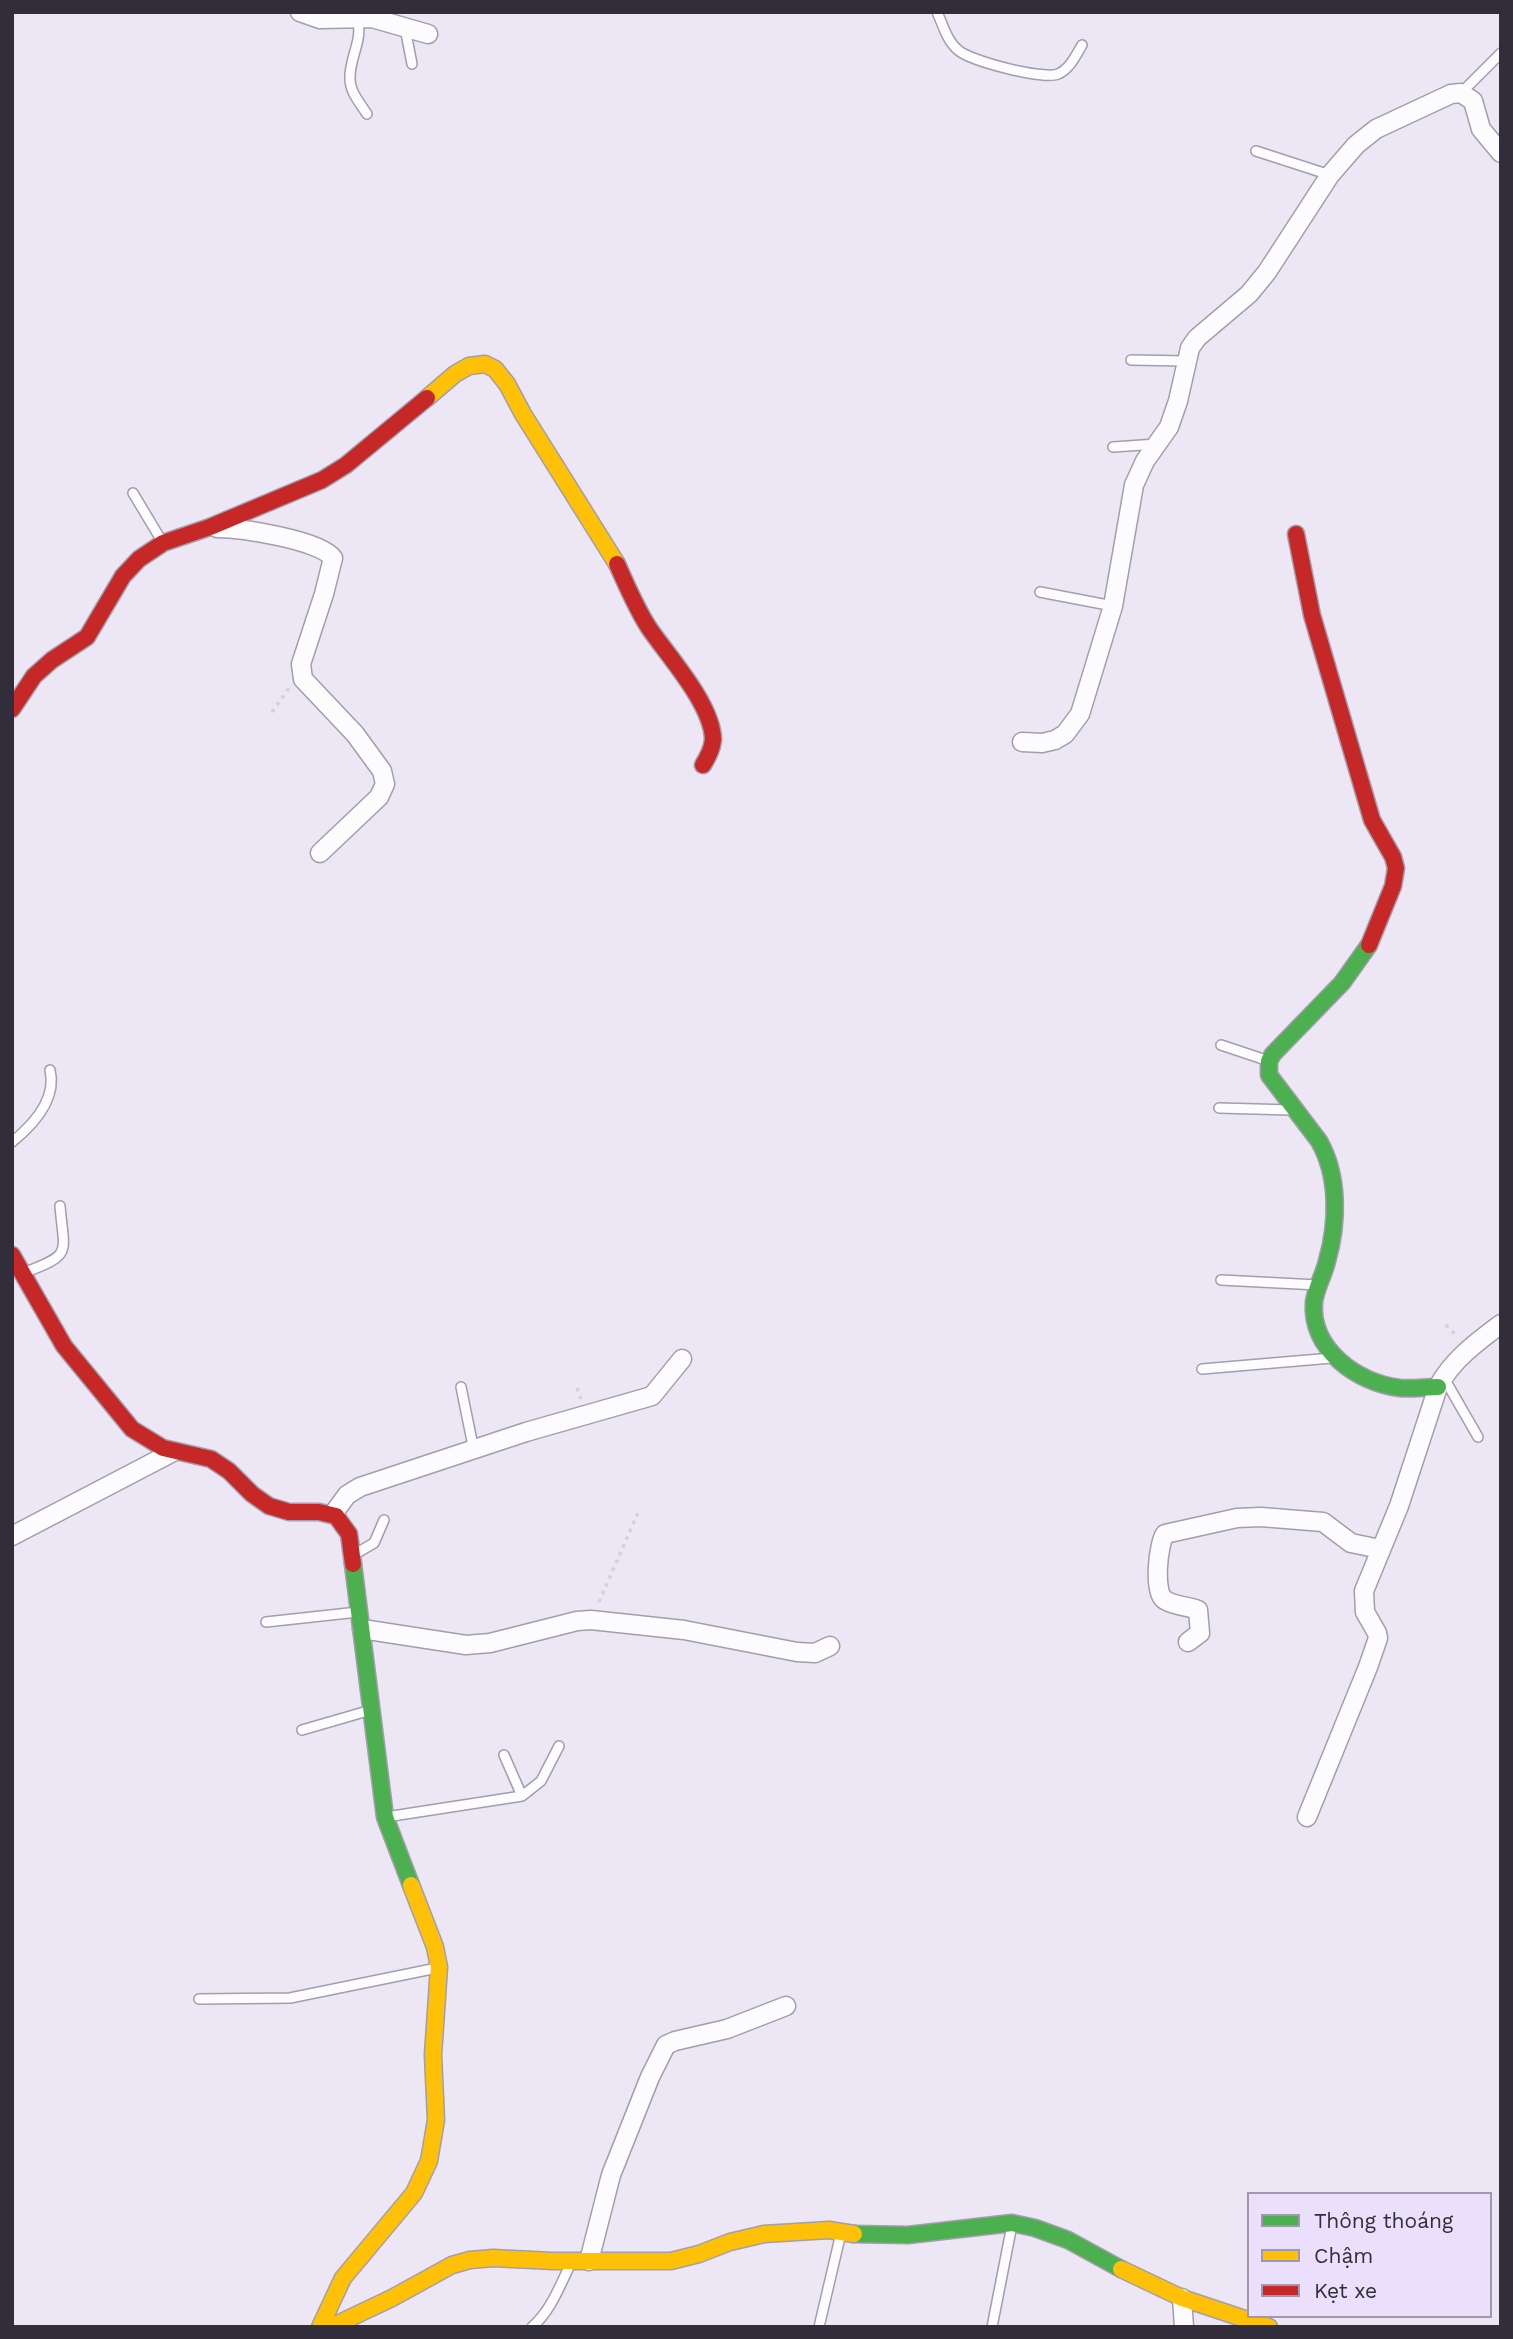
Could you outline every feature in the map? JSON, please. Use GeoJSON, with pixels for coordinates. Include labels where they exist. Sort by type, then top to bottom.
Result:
{"type":"FeatureCollection","features":[{"type":"Feature","properties":{"kind":"street"},"geometry":{"type":"LineString","coordinates":[[300,12],[320,19],[372,18],[428,34]]}},
{"type":"Feature","properties":{"kind":"street"},"geometry":{"type":"LineString","coordinates":[[1022,742],[1042,743],[1055,740],[1073,725],[1080,714],[1113,607],[1133,485],[1145,461],[1159,444],[1175,410],[1186,361],[1197,338],[1248,294],[1267,272],[1330,175],[1356,145],[1376,129],[1451,94],[1461,93],[1473,101],[1481,129],[1501,153]]}},
{"type":"Feature","properties":{"kind":"street"},"geometry":{"type":"LineString","coordinates":[[12,709],[34,676],[52,660],[87,637],[123,576],[139,559],[163,543],[210,527],[322,480],[346,465],[465,368],[481,365],[495,369],[507,384],[610,551],[639,612],[695,691],[712,731],[713,744],[703,765]]}},
{"type":"Feature","properties":{"kind":"street"},"geometry":{"type":"LineString","coordinates":[[210,527],[239,528],[268,534],[317,548],[332,556],[330,572],[301,664],[303,679],[355,734],[382,771],[385,784],[379,797],[320,853]]}},
{"type":"Feature","properties":{"kind":"street"},"geometry":{"type":"LineString","coordinates":[[1296,534],[1312,615],[1376,834],[1396,867],[1393,887],[1361,958],[1312,1015],[1273,1054],[1269,1061],[1269,1075],[1321,1145],[1330,1162],[1333,1226],[1326,1265],[1314,1303],[1318,1328],[1325,1347],[1349,1370],[1392,1386],[1406,1388],[1441,1381]]}},
{"type":"Feature","properties":{"kind":"street"},"geometry":{"type":"LineString","coordinates":[[12,1255],[64,1346],[132,1429],[159,1448],[209,1458],[255,1497],[275,1510],[333,1514],[345,1522],[349,1534],[385,1817],[435,1947],[439,1967],[433,2055],[436,2120],[429,2161],[414,2193],[343,2278],[320,2327]]}},
{"type":"Feature","properties":{"kind":"street"},"geometry":{"type":"LineString","coordinates":[[1307,1817],[1378,1638],[1364,1612],[1367,1581],[1399,1506],[1441,1381],[1477,1343],[1501,1324]]}},
{"type":"Feature","properties":{"kind":"street"},"geometry":{"type":"LineString","coordinates":[[333,1514],[347,1494],[360,1487],[526,1432],[652,1396],[682,1359]]}},
{"type":"Feature","properties":{"kind":"street"},"geometry":{"type":"LineString","coordinates":[[12,1536],[173,1452]]}},
{"type":"Feature","properties":{"kind":"street"},"geometry":{"type":"LineString","coordinates":[[1188,1642],[1202,1629],[1198,1610],[1165,1601],[1158,1591],[1160,1544],[1165,1534],[1237,1518],[1261,1517],[1323,1522],[1351,1543],[1380,1549]]}},
{"type":"Feature","properties":{"kind":"street"},"geometry":{"type":"LineString","coordinates":[[361,1620],[466,1645],[490,1643],[577,1620],[592,1620],[684,1630],[797,1652],[815,1653],[830,1646]]}},
{"type":"Feature","properties":{"kind":"street"},"geometry":{"type":"LineString","coordinates":[[581,2261],[611,2175],[650,2077],[666,2045],[727,2029],[786,2006]]}},
{"type":"Feature","properties":{"kind":"street"},"geometry":{"type":"LineString","coordinates":[[331,2327],[452,2265],[470,2260],[493,2258],[671,2261],[764,2234],[829,2230],[864,2235],[908,2235],[1012,2223],[1068,2239],[1116,2267],[1182,2298],[1269,2327]]}},
{"type":"Feature","properties":{"kind":"street"},"geometry":{"type":"LineString","coordinates":[[1182,2298],[1184,2327]]}},
{"type":"Feature","properties":{"kind":"lane"},"geometry":{"type":"LineString","coordinates":[[937,12],[950,43],[970,59],[982,62],[1051,75],[1065,70],[1082,45]]}},
{"type":"Feature","properties":{"kind":"lane"},"geometry":{"type":"LineString","coordinates":[[357,18],[360,26],[359,41],[349,78],[354,94],[367,114]]}},
{"type":"Feature","properties":{"kind":"lane"},"geometry":{"type":"LineString","coordinates":[[405,27],[412,64]]}},
{"type":"Feature","properties":{"kind":"lane"},"geometry":{"type":"LineString","coordinates":[[1461,93],[1501,53]]}},
{"type":"Feature","properties":{"kind":"lane"},"geometry":{"type":"LineString","coordinates":[[1256,151],[1330,175]]}},
{"type":"Feature","properties":{"kind":"lane"},"geometry":{"type":"LineString","coordinates":[[1131,360],[1186,361]]}},
{"type":"Feature","properties":{"kind":"lane"},"geometry":{"type":"LineString","coordinates":[[1113,447],[1159,444]]}},
{"type":"Feature","properties":{"kind":"lane"},"geometry":{"type":"LineString","coordinates":[[133,494],[163,543]]}},
{"type":"Feature","properties":{"kind":"lane"},"geometry":{"type":"LineString","coordinates":[[1040,592],[1113,607]]}},
{"type":"Feature","properties":{"kind":"lane"},"geometry":{"type":"LineString","coordinates":[[1221,1045],[1269,1061]]}},
{"type":"Feature","properties":{"kind":"lane"},"geometry":{"type":"LineString","coordinates":[[12,1142],[31,1127],[52,1089],[50,1070]]}},
{"type":"Feature","properties":{"kind":"lane"},"geometry":{"type":"LineString","coordinates":[[1219,1108],[1295,1110]]}},
{"type":"Feature","properties":{"kind":"lane"},"geometry":{"type":"LineString","coordinates":[[23,1274],[57,1260],[62,1254],[60,1206]]}},
{"type":"Feature","properties":{"kind":"lane"},"geometry":{"type":"LineString","coordinates":[[1222,1280],[1318,1285]]}},
{"type":"Feature","properties":{"kind":"lane"},"geometry":{"type":"LineString","coordinates":[[1202,1369],[1334,1358]]}},
{"type":"Feature","properties":{"kind":"lane"},"geometry":{"type":"LineString","coordinates":[[1441,1381],[1478,1437]]}},
{"type":"Feature","properties":{"kind":"lane"},"geometry":{"type":"LineString","coordinates":[[461,1387],[474,1451]]}},
{"type":"Feature","properties":{"kind":"lane"},"geometry":{"type":"LineString","coordinates":[[352,1555],[374,1543],[384,1520]]}},
{"type":"Feature","properties":{"kind":"lane"},"geometry":{"type":"LineString","coordinates":[[266,1622],[361,1620]]}},
{"type":"Feature","properties":{"kind":"lane"},"geometry":{"type":"LineString","coordinates":[[302,1730],[372,1710]]}},
{"type":"Feature","properties":{"kind":"lane"},"geometry":{"type":"LineString","coordinates":[[385,1817],[522,1796],[541,1781],[559,1746]]}},
{"type":"Feature","properties":{"kind":"lane"},"geometry":{"type":"LineString","coordinates":[[504,1755],[522,1796]]}},
{"type":"Feature","properties":{"kind":"lane"},"geometry":{"type":"LineString","coordinates":[[200,1999],[290,1998],[439,1967]]}},
{"type":"Feature","properties":{"kind":"lane"},"geometry":{"type":"LineString","coordinates":[[992,2327],[1012,2223]]}},
{"type":"Feature","properties":{"kind":"lane"},"geometry":{"type":"LineString","coordinates":[[819,2327],[841,2232]]}},
{"type":"Feature","properties":{"kind":"lane"},"geometry":{"type":"LineString","coordinates":[[532,2327],[581,2261]]}},
{"type":"Feature","properties":{"kind":"path"},"geometry":{"type":"LineString","coordinates":[[592,1620],[640,1508]]}},
{"type":"Feature","properties":{"kind":"traffic: fast"},"geometry":{"type":"LineString","coordinates":[[1369,945],[1342,983],[1273,1054],[1269,1061],[1269,1075],[1319,1141],[1326,1155],[1333,1184],[1335,1216],[1331,1246],[1314,1302],[1320,1335],[1339,1361],[1368,1379],[1400,1388],[1438,1387]]}},
{"type":"Feature","properties":{"kind":"traffic: fast"},"geometry":{"type":"LineString","coordinates":[[353,1564],[385,1817],[411,1885]]}},
{"type":"Feature","properties":{"kind":"traffic: fast"},"geometry":{"type":"LineString","coordinates":[[854,2234],[908,2235],[1012,2223],[1068,2240],[1121,2269]]}},
{"type":"Feature","properties":{"kind":"traffic: slow"},"geometry":{"type":"LineString","coordinates":[[427,398],[455,374],[469,366],[485,364],[495,369],[507,384],[617,564]]}},
{"type":"Feature","properties":{"kind":"traffic: slow"},"geometry":{"type":"LineString","coordinates":[[320,2327],[343,2278],[414,2193],[429,2161],[436,2120],[433,2055],[439,1967],[435,1947],[411,1885]]}},
{"type":"Feature","properties":{"kind":"traffic: slow"},"geometry":{"type":"LineString","coordinates":[[331,2327],[452,2265],[470,2260],[493,2258],[671,2261],[764,2234],[829,2230],[854,2234]]}},
{"type":"Feature","properties":{"kind":"traffic: slow"},"geometry":{"type":"LineString","coordinates":[[1121,2269],[1182,2298],[1269,2327]]}},
{"type":"Feature","properties":{"kind":"traffic: jam"},"geometry":{"type":"LineString","coordinates":[[12,709],[34,676],[52,660],[87,637],[123,576],[139,559],[163,543],[210,527],[322,480],[346,465],[427,398]]}},
{"type":"Feature","properties":{"kind":"traffic: jam"},"geometry":{"type":"LineString","coordinates":[[1296,534],[1312,615],[1372,820],[1393,857],[1396,868],[1393,886],[1369,945]]}},
{"type":"Feature","properties":{"kind":"traffic: jam"},"geometry":{"type":"LineString","coordinates":[[617,564],[644,620],[688,681],[706,712],[713,740],[703,765]]}},
{"type":"Feature","properties":{"kind":"traffic: jam"},"geometry":{"type":"LineString","coordinates":[[12,1255],[64,1346],[132,1429],[163,1448],[211,1459],[269,1506],[289,1512],[319,1512],[336,1516],[349,1534],[353,1564]]}}]}
